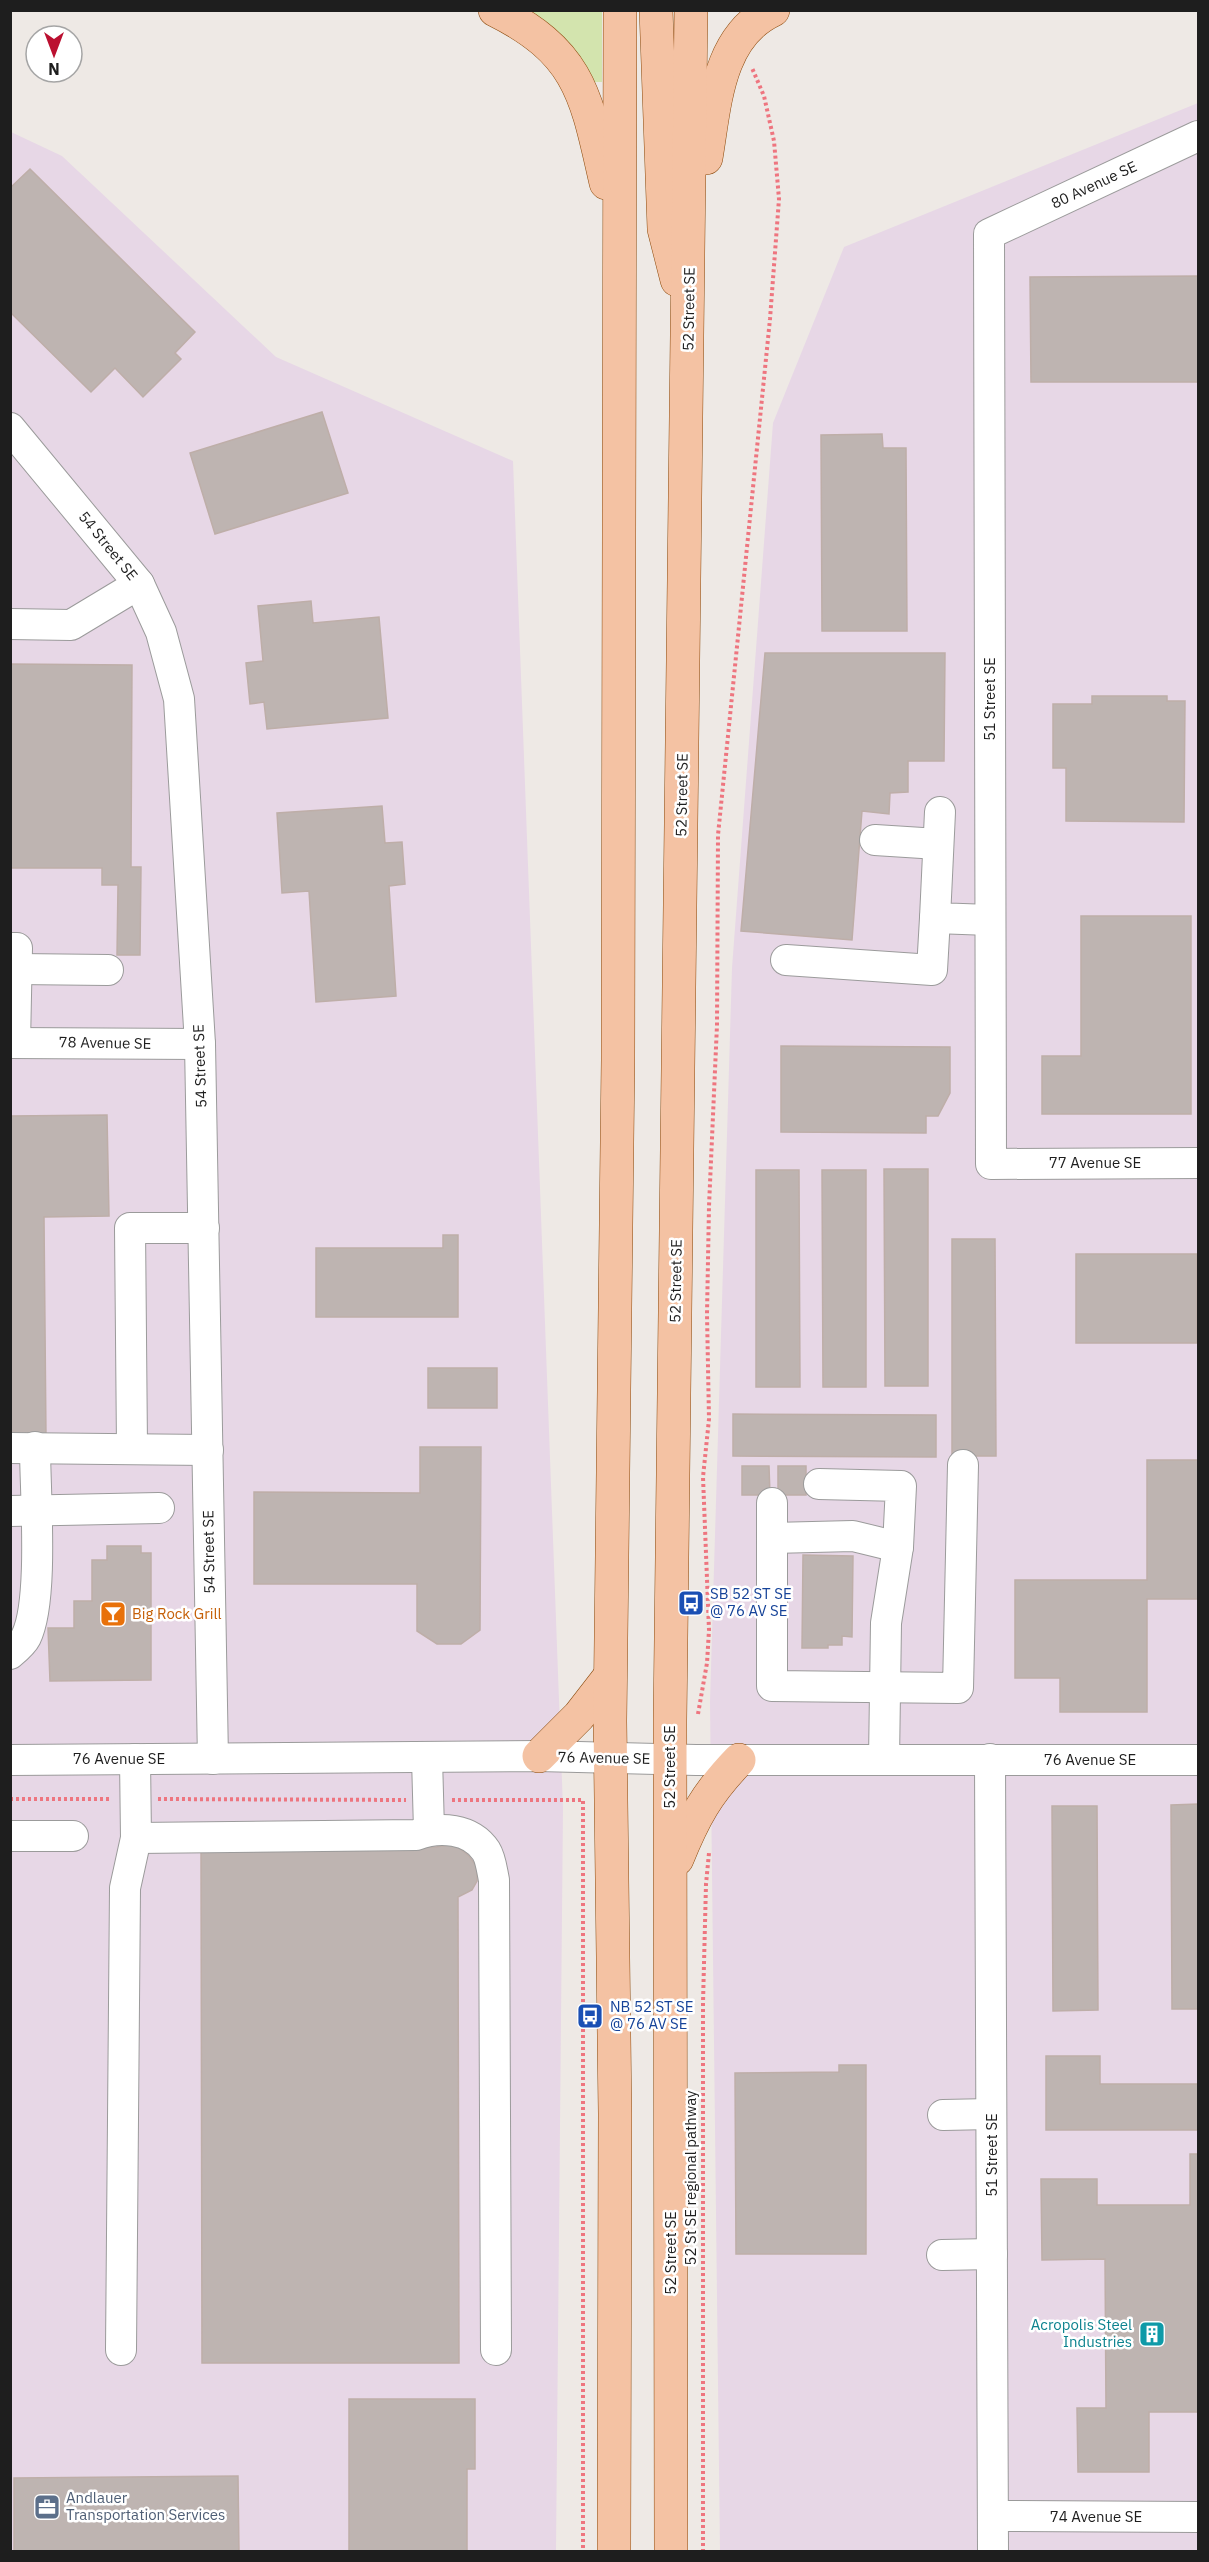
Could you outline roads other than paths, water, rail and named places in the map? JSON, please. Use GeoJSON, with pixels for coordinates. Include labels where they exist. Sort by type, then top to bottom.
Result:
{"type":"FeatureCollection","features":[{"type":"Feature","properties":{"kind":"main road"},"geometry":{"type":"LineString","coordinates":[[495,10],[523,24],[549,44],[575,76],[591,117],[618,237]]}},
{"type":"Feature","properties":{"kind":"main road"},"geometry":{"type":"LineString","coordinates":[[614,2552],[615,2114],[610,1676],[620,751],[618,237],[620,10]]}},
{"type":"Feature","properties":{"kind":"main road"},"geometry":{"type":"LineString","coordinates":[[656,10],[664,229],[688,322]]}},
{"type":"Feature","properties":{"kind":"main road","name":"52 Street SE"},"geometry":{"type":"LineString","coordinates":[[671,2552],[670,1760],[690,261],[691,10]]}},
{"type":"Feature","properties":{"kind":"main road"},"geometry":{"type":"LineString","coordinates":[[690,261],[718,84],[735,41],[773,10]]}},
{"type":"Feature","properties":{"kind":"main road"},"geometry":{"type":"LineString","coordinates":[[539,1756],[579,1716],[610,1676]]}},
{"type":"Feature","properties":{"kind":"main road"},"geometry":{"type":"LineString","coordinates":[[670,1875],[693,1819],[720,1779],[739,1760]]}},
{"type":"Feature","properties":{"kind":"street","name":"80 Avenue SE"},"geometry":{"type":"LineString","coordinates":[[989,234],[1198,136]]}},
{"type":"Feature","properties":{"kind":"street","name":"51 Street SE"},"geometry":{"type":"LineString","coordinates":[[989,234],[991,1164]]}},
{"type":"Feature","properties":{"kind":"street","name":"54 Street SE"},"geometry":{"type":"LineString","coordinates":[[10,428],[140,584],[161,633],[179,699],[200,1044],[213,1759]]}},
{"type":"Feature","properties":{"kind":"street"},"geometry":{"type":"LineString","coordinates":[[10,624],[71,625],[140,584]]}},
{"type":"Feature","properties":{"kind":"street"},"geometry":{"type":"LineString","coordinates":[[786,960],[932,970],[940,812]]}},
{"type":"Feature","properties":{"kind":"street"},"geometry":{"type":"LineString","coordinates":[[875,840],[938,844]]}},
{"type":"Feature","properties":{"kind":"street"},"geometry":{"type":"LineString","coordinates":[[935,918],[990,920]]}},
{"type":"Feature","properties":{"kind":"street"},"geometry":{"type":"LineString","coordinates":[[13,1043],[14,958],[108,970]]}},
{"type":"Feature","properties":{"kind":"street","name":"78 Avenue SE"},"geometry":{"type":"LineString","coordinates":[[13,1043],[200,1044]]}},
{"type":"Feature","properties":{"kind":"street","name":"77 Avenue SE"},"geometry":{"type":"LineString","coordinates":[[991,1164],[1198,1163]]}},
{"type":"Feature","properties":{"kind":"street"},"geometry":{"type":"LineString","coordinates":[[132,1448],[130,1228],[204,1228]]}},
{"type":"Feature","properties":{"kind":"street"},"geometry":{"type":"LineString","coordinates":[[10,1654],[26,1637],[34,1608],[23,1573],[23,1448],[208,1450]]}},
{"type":"Feature","properties":{"kind":"street"},"geometry":{"type":"LineString","coordinates":[[772,1503],[772,1686],[958,1688],[963,1465]]}},
{"type":"Feature","properties":{"kind":"street"},"geometry":{"type":"LineString","coordinates":[[819,1484],[901,1486],[898,1547],[886,1623],[884,1760]]}},
{"type":"Feature","properties":{"kind":"street"},"geometry":{"type":"LineString","coordinates":[[23,1510],[159,1508]]}},
{"type":"Feature","properties":{"kind":"street"},"geometry":{"type":"LineString","coordinates":[[772,1538],[853,1536],[898,1547]]}},
{"type":"Feature","properties":{"kind":"street","name":"76 Avenue SE"},"geometry":{"type":"LineString","coordinates":[[10,1760],[539,1756],[670,1760],[1198,1760]]}},
{"type":"Feature","properties":{"kind":"street"},"geometry":{"type":"LineString","coordinates":[[428,1758],[429,1830]]}},
{"type":"Feature","properties":{"kind":"street"},"geometry":{"type":"LineString","coordinates":[[121,2350],[125,1888],[136,1838],[135,1760]]}},
{"type":"Feature","properties":{"kind":"street","name":"51 Street SE"},"geometry":{"type":"LineString","coordinates":[[990,1760],[993,2552]]}},
{"type":"Feature","properties":{"kind":"street"},"geometry":{"type":"LineString","coordinates":[[136,1838],[416,1835],[429,1830],[452,1830],[474,1838],[487,1853],[494,1880],[496,2350]]}},
{"type":"Feature","properties":{"kind":"street"},"geometry":{"type":"LineString","coordinates":[[10,1836],[73,1836]]}},
{"type":"Feature","properties":{"kind":"street"},"geometry":{"type":"LineString","coordinates":[[943,2115],[991,2114]]}},
{"type":"Feature","properties":{"kind":"street"},"geometry":{"type":"LineString","coordinates":[[942,2255],[992,2253]]}},
{"type":"Feature","properties":{"kind":"street","name":"74 Avenue SE"},"geometry":{"type":"LineString","coordinates":[[993,2516],[1198,2517]]}},
{"type":"Feature","properties":{"kind":"place","name":"SB 52 ST SE @ 76 AV SE"},"geometry":{"type":"Point","coordinates":[691,1603]}},
{"type":"Feature","properties":{"kind":"place","name":"Big Rock Grill"},"geometry":{"type":"Point","coordinates":[113,1614]}},
{"type":"Feature","properties":{"kind":"place","name":"NB 52 ST SE @ 76 AV SE"},"geometry":{"type":"Point","coordinates":[590,2016]}},
{"type":"Feature","properties":{"kind":"place","name":"Acropolis Steel Industries"},"geometry":{"type":"Point","coordinates":[1152,2334]}},
{"type":"Feature","properties":{"kind":"place","name":"Andlauer Transportation Services"},"geometry":{"type":"Point","coordinates":[47,2507]}}]}
